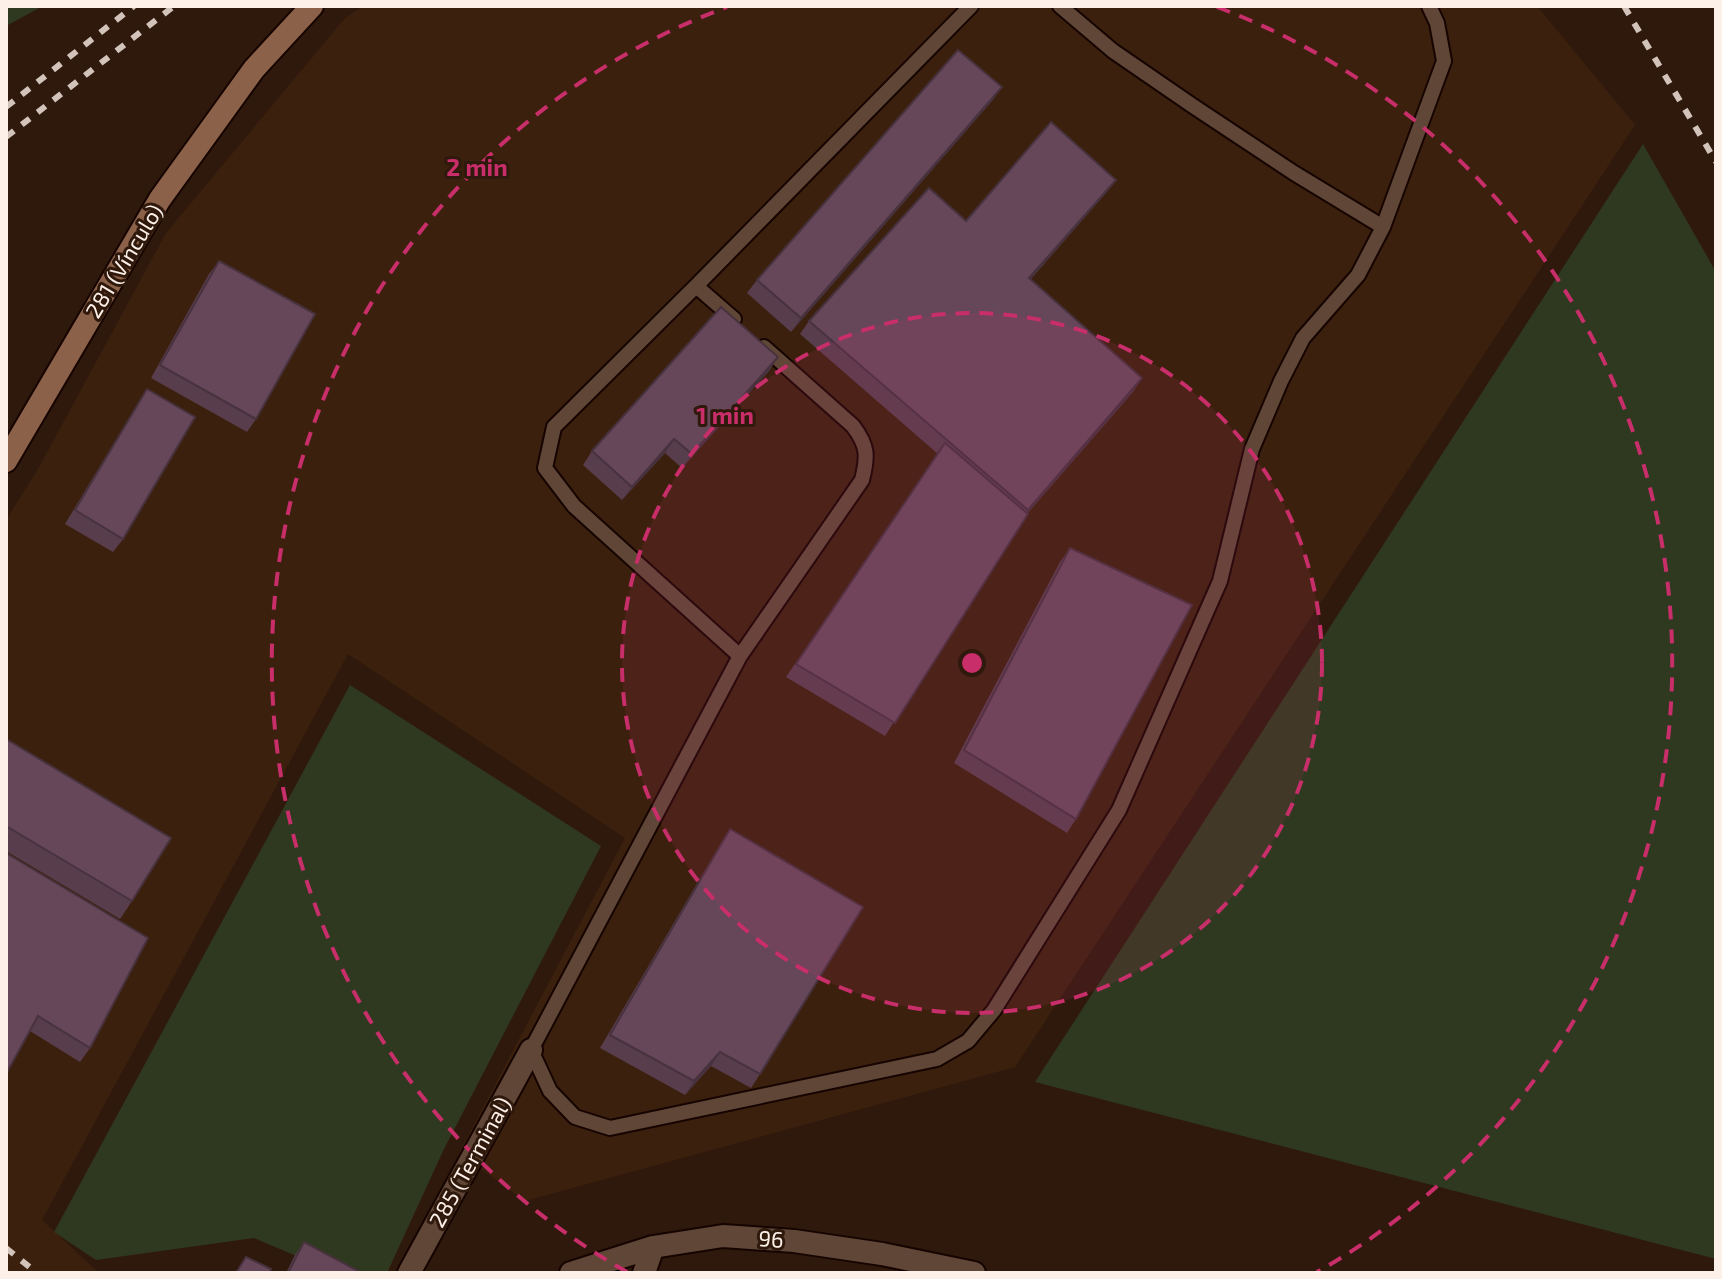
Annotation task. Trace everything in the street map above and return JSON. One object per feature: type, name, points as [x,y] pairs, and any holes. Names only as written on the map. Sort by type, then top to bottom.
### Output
[{"type":"main road","name":"281 (Vínculo)","points":[[6,461],[160,199],[254,69],[312,6]]},
{"type":"street","name":"285 (Terminal)","points":[[409,1273],[531,1050]]},
{"type":"street","name":"96","points":[[571,1273],[653,1247],[723,1236],[794,1241],[876,1264],[974,1273]]},
{"type":"street","points":[[644,1273],[653,1247]]},
{"type":"lane","points":[[740,656],[574,506],[545,468],[554,427],[971,6]]},
{"type":"lane","points":[[1060,6],[1113,51],[1193,106],[1383,227]]},
{"type":"lane","points":[[696,286],[853,426],[864,441],[867,460],[862,480],[740,656],[531,1050],[550,1091],[575,1117],[610,1128],[937,1059],[968,1041],[994,1010],[1119,810],[1220,581],[1252,449],[1281,381],[1303,338],[1358,275],[1383,227],[1444,61],[1437,23],[1429,6]]},
{"type":"shaded area","points":[[364,6],[1537,6],[1635,125],[1015,1067],[525,1201],[459,1153],[625,838],[348,654],[42,1220],[99,1273],[6,1273],[6,520],[38,469],[166,233],[345,18]]},
{"type":"green space","points":[[6,6],[43,6],[6,26]]},
{"type":"green space","points":[[1643,144],[1716,272],[1716,1259],[1035,1082]]},
{"type":"green space","points":[[350,685],[601,846],[444,1149],[387,1273],[327,1273],[254,1238],[96,1260],[54,1232]]},
{"type":"building","points":[[958,50],[1002,87],[801,318],[757,280]]},
{"type":"building","points":[[1051,122],[1116,180],[1029,278],[1142,378],[1028,510],[809,321],[929,188],[966,221]]},
{"type":"building","points":[[219,261],[315,314],[256,419],[160,365]]},
{"type":"building","points":[[721,307],[778,357],[692,454],[674,439],[632,487],[592,451]]},
{"type":"building","points":[[147,389],[195,417],[123,539],[75,510]]},
{"type":"building","points":[[945,443],[1028,514],[895,723],[796,664]]},
{"type":"building","points":[[1070,548],[1192,605],[1076,819],[964,750]]},
{"type":"building","points":[[6,739],[171,838],[132,901],[6,826]]},
{"type":"building","points":[[730,829],[863,907],[760,1074],[720,1052],[694,1081],[610,1035]]},
{"type":"building","points":[[6,853],[148,938],[90,1048],[38,1016],[6,1074]]},
{"type":"building","points":[[304,1242],[362,1273],[288,1273]]},
{"type":"building","points":[[246,1257],[271,1269],[269,1273],[236,1273]]},
{"type":"railway","points":[[6,107],[134,6]]},
{"type":"railway","points":[[6,137],[174,6]]},
{"type":"railway","points":[[1624,6],[1716,162]]},
{"type":"railway","points":[[6,1248],[37,1273]]}]
